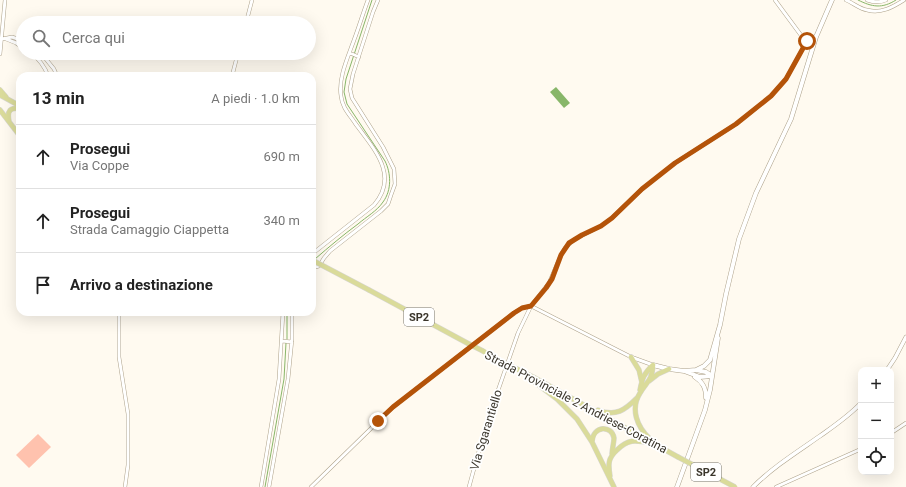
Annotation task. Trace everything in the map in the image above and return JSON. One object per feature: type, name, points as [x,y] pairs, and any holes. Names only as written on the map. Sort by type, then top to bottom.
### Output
[{"type":"main road","points":[[677,487],[707,404],[726,294],[739,239],[756,193],[791,119],[816,37],[832,0]]},
{"type":"main road","points":[[0,90],[7,98]]},
{"type":"main road","points":[[0,95],[16,104]]},
{"type":"main road","points":[[9,122],[8,116],[10,109],[16,108]]},
{"type":"main road","points":[[0,110],[16,131]]},
{"type":"main road","name":"Strada Provinciale 2 Andriese-Coratina","points":[[316,262],[496,359],[533,377],[735,487]]},
{"type":"main road","points":[[696,370],[704,366],[710,360],[720,325]]},
{"type":"main road","points":[[631,357],[639,370],[642,383]]},
{"type":"main road","points":[[653,365],[684,371],[696,370],[706,372],[712,376]]},
{"type":"main road","points":[[649,381],[653,365]]},
{"type":"main road","points":[[640,392],[647,370],[653,365]]},
{"type":"main road","points":[[516,369],[563,404],[577,419],[592,442],[614,487]]},
{"type":"main road","points":[[582,404],[605,413],[617,412],[628,408],[649,381],[658,374],[669,369]]},
{"type":"main road","points":[[684,371],[704,377],[712,376]]},
{"type":"main road","points":[[692,374],[704,385],[707,404]]},
{"type":"main road","points":[[637,398],[635,411],[636,418],[641,429],[655,444]]},
{"type":"main road","points":[[592,442],[593,434],[597,430],[607,430],[612,434],[614,440],[612,454],[609,461],[610,478]]},
{"type":"main road","points":[[612,454],[624,443],[634,441],[655,444]]},
{"type":"street","points":[[0,54],[4,39],[5,0]]},
{"type":"street","points":[[248,16],[252,0]]},
{"type":"street","points":[[316,251],[374,205],[380,199],[383,192],[385,173],[383,166],[376,152],[344,109],[341,96],[341,80],[368,0]]},
{"type":"street","points":[[316,267],[319,266],[330,251],[388,204],[395,184],[394,169],[383,147],[352,98],[350,89],[353,74],[378,0]]},
{"type":"street","points":[[775,0],[806,42],[811,37],[816,37]]},
{"type":"street","points":[[846,0],[867,10],[877,11],[893,7],[904,0]]},
{"type":"street","points":[[867,0],[882,2],[885,0],[888,9]]},
{"type":"street","points":[[4,39],[12,37],[16,38]]},
{"type":"street","points":[[4,39],[16,43]]},
{"type":"street","name":"Via Sgarantiello","points":[[469,487],[494,402],[518,333],[531,306],[549,283],[561,255],[569,243],[601,226],[612,218],[642,189],[675,163],[736,124],[771,96],[786,79],[806,42]]},
{"type":"street","points":[[350,53],[359,57]]},
{"type":"street","points":[[39,60],[44,66],[46,72]]},
{"type":"street","points":[[47,60],[55,72]]},
{"type":"street","points":[[233,72],[236,60]]},
{"type":"street","points":[[376,152],[383,147]]},
{"type":"street","points":[[340,231],[346,239]]},
{"type":"street","points":[[311,487],[393,407],[522,308],[531,306],[631,357],[653,365]]},
{"type":"street","points":[[118,316],[119,357],[128,414],[128,465],[126,487]]},
{"type":"street","points":[[261,487],[279,379],[283,316]]},
{"type":"street","points":[[269,487],[288,379],[292,342],[292,316]]},
{"type":"street","points":[[889,367],[906,337]]},
{"type":"street","points":[[282,341],[292,342]]},
{"type":"street","points":[[753,487],[770,472],[835,426],[858,406]]},
{"type":"street","points":[[894,431],[906,423]]},
{"type":"street","points":[[268,441],[277,443]]},
{"type":"street","points":[[776,487],[858,450]]},
{"type":"shaded area","points":[[556,87],[570,103],[564,108],[550,92]]},
{"type":"shaded area","points":[[38,434],[51,447],[29,468],[16,455]]},
{"type":"waterway","points":[[316,258],[378,208],[388,192],[390,182],[385,161],[347,104],[344,92],[346,79],[372,0]]},
{"type":"waterway","points":[[858,0],[877,6],[886,5],[896,0]]},
{"type":"waterway","points":[[287,316],[287,339]]},
{"type":"waterway","points":[[265,487],[284,379],[286,343]]},
{"type":"route","points":[[378,421],[393,407],[514,313],[522,308],[531,306],[552,279],[561,255],[569,243],[601,226],[612,218],[642,189],[675,163],[736,124],[771,96],[786,79],[807,41]]}]
